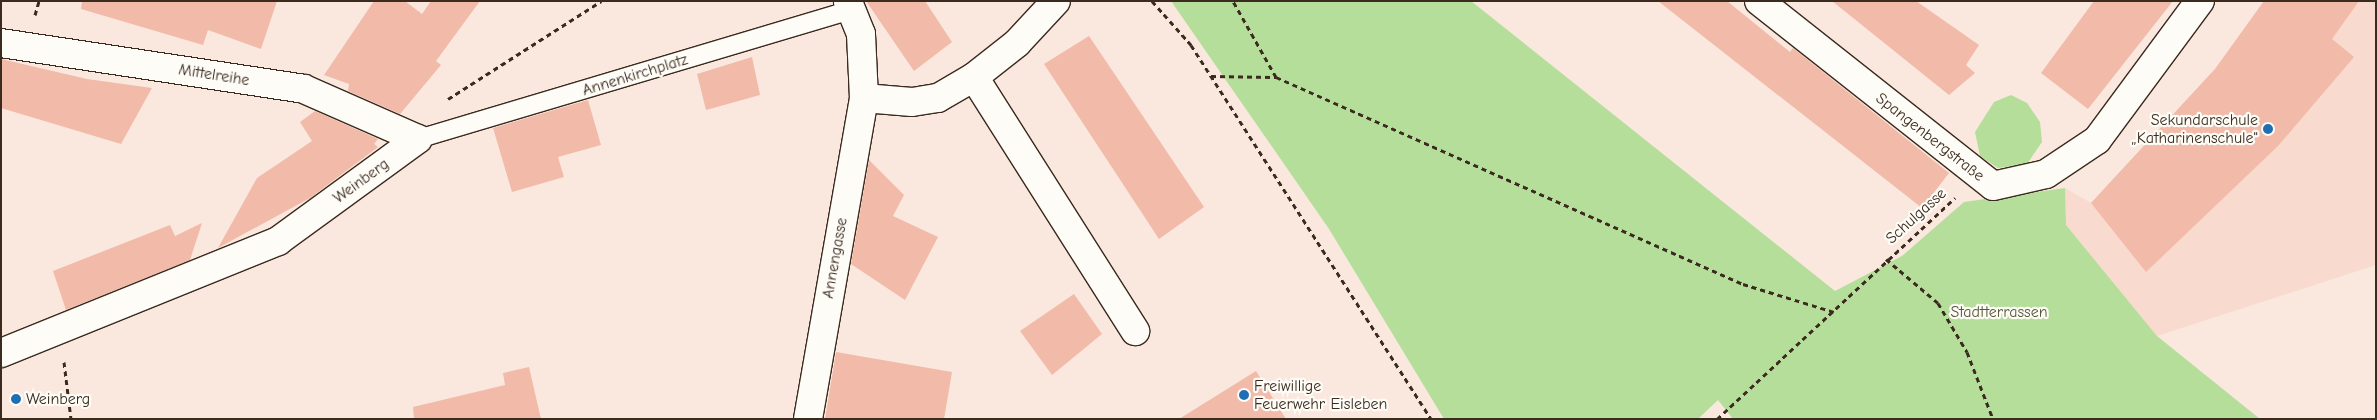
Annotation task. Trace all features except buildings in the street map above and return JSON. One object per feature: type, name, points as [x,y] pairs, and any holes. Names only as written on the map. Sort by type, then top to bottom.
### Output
[{"type":"street","points":[[864,98],[925,102],[974,77],[1017,43],[1056,1]]},
{"type":"street","name":"Spangenbergstraße","points":[[1759,1],[1993,186],[2046,174],[2097,140],[2200,1]]},
{"type":"street","name":"Annenkirchplatz","points":[[850,5],[866,67],[864,98]]},
{"type":"street","name":"Mittelreihe","points":[[1,43],[304,89],[418,139]]},
{"type":"street","points":[[974,77],[1135,331]]},
{"type":"street","name":"Annengasse","points":[[808,419],[864,98]]},
{"type":"street","name":"Weinberg","points":[[1,353],[278,241],[418,139]]},
{"type":"lane","name":"Annenkirchplatz","points":[[418,139],[850,5]]},
{"type":"path","points":[[418,139],[446,100],[601,1]]},
{"type":"path","points":[[1152,1],[1178,28],[1211,76],[1431,419]]},
{"type":"path","points":[[1233,1],[1276,77]]},
{"type":"path","points":[[1211,76],[1276,77],[1734,280],[1834,312]]},
{"type":"path","name":"Schulgasse","points":[[1717,419],[1834,312],[1886,259],[1961,192],[1993,186]]},
{"type":"path","points":[[1886,259],[1938,303],[1967,352],[1993,419]]},
{"type":"path","points":[[60,329],[71,419]]},
{"type":"shaded area","name":"Sekundarschule „Katharinenschule\"","points":[[2264,1],[2376,1],[2376,265],[2157,336],[2066,225],[2065,188],[2091,203],[2215,69]]},
{"type":"green space","name":"Stadtterrassen","points":[[1171,1],[1471,1],[1835,291],[1902,256],[1964,202],[2065,188],[2066,225],[2157,336],[2260,419],[1733,419],[1718,400],[1698,419],[1444,419],[1329,229]]},
{"type":"green space","points":[[2011,95],[2027,103],[2040,122],[2042,142],[2027,164],[1998,168],[1980,156],[1975,132],[1994,102]]},
{"type":"place","name":"Sekundarschule „Katharinenschule\"","points":[[2268,129]]},
{"type":"place","name":"Freiwillige Feuerwehr Eisleben","points":[[1244,395]]},
{"type":"place","name":"Weinberg","points":[[16,399]]}]
